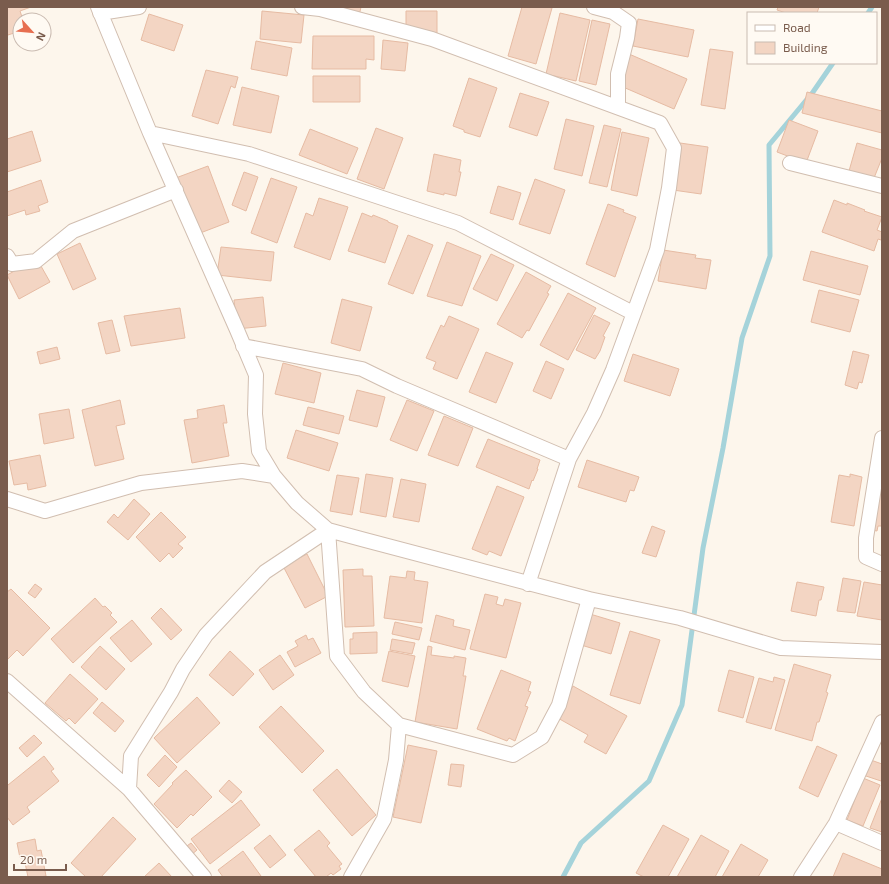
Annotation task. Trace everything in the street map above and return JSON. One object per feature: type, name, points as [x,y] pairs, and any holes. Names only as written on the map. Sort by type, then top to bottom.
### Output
[{"type":"street","points":[[139,7],[99,10],[150,133],[256,376],[255,414],[260,451],[274,476],[297,503],[328,530],[528,584],[589,599],[680,618],[781,648],[882,652]]},
{"type":"street","points":[[302,7],[320,9],[432,39],[618,107],[660,123],[674,148],[669,188],[657,250],[613,370],[594,413],[570,459],[528,584]]},
{"type":"street","points":[[594,7],[613,12],[629,23],[627,38],[618,74],[618,107]]},
{"type":"street","points":[[150,133],[249,154],[458,223],[633,313]]},
{"type":"street","points":[[790,163],[882,186]]},
{"type":"street","points":[[7,256],[12,264],[36,261],[73,231],[176,190]]},
{"type":"street","points":[[244,346],[362,369],[397,386],[570,459]]},
{"type":"street","points":[[882,438],[866,538],[866,557],[882,564]]},
{"type":"street","points":[[7,499],[45,511],[141,483],[242,471],[274,476]]},
{"type":"street","points":[[328,530],[337,656],[364,692],[399,725],[513,755],[542,737],[559,704],[589,599]]},
{"type":"street","points":[[129,788],[131,756],[171,692],[183,669],[206,635],[265,572],[328,530]]},
{"type":"street","points":[[7,681],[129,788],[204,877]]},
{"type":"street","points":[[801,877],[836,823],[882,722]]},
{"type":"street","points":[[351,877],[384,819],[396,760],[399,725]]},
{"type":"street","points":[[836,823],[882,843]]},
{"type":"building","points":[[7,7],[31,7],[20,12],[12,12],[12,34],[8,35]]},
{"type":"building","points":[[328,7],[361,7],[358,20]]},
{"type":"building","points":[[522,7],[552,8],[536,64],[508,56]]},
{"type":"building","points":[[778,7],[819,7],[817,12],[783,12],[777,10]]},
{"type":"building","points":[[262,11],[304,15],[301,43],[260,39]]},
{"type":"building","points":[[406,11],[437,11],[437,37],[406,37]]},
{"type":"building","points":[[560,13],[590,20],[576,81],[546,74]]},
{"type":"building","points":[[149,14],[183,25],[174,51],[141,40]]},
{"type":"building","points":[[638,19],[694,30],[688,57],[633,46]]},
{"type":"building","points":[[592,20],[610,24],[596,85],[579,81]]},
{"type":"building","points":[[313,36],[374,36],[374,60],[366,59],[366,69],[312,69]]},
{"type":"building","points":[[383,40],[408,43],[405,71],[381,69]]},
{"type":"building","points":[[256,41],[292,48],[287,76],[251,69]]},
{"type":"building","points":[[710,49],[733,52],[725,109],[701,105]]},
{"type":"building","points":[[629,54],[687,79],[674,109],[616,84]]},
{"type":"building","points":[[206,70],[238,77],[235,88],[231,86],[218,124],[192,116]]},
{"type":"building","points":[[313,76],[360,76],[360,102],[313,102]]},
{"type":"building","points":[[469,78],[497,88],[480,137],[464,132],[464,130],[453,126]]},
{"type":"building","points":[[242,87],[279,96],[271,133],[233,125]]},
{"type":"building","points":[[807,92],[882,111],[882,133],[802,113]]},
{"type":"building","points":[[520,93],[549,102],[537,136],[509,127]]},
{"type":"building","points":[[566,119],[594,126],[582,176],[554,169]]},
{"type":"building","points":[[789,120],[818,131],[806,163],[777,152]]},
{"type":"building","points":[[604,125],[621,129],[607,187],[589,183]]},
{"type":"building","points":[[376,128],[403,138],[384,189],[357,179]]},
{"type":"building","points":[[310,129],[358,148],[347,174],[299,155]]},
{"type":"building","points":[[32,131],[41,161],[7,172],[7,139]]},
{"type":"building","points":[[622,132],[649,138],[637,196],[611,190]]},
{"type":"building","points":[[680,143],[708,147],[701,194],[673,190]]},
{"type":"building","points":[[857,143],[882,150],[882,158],[874,178],[849,171]]},
{"type":"building","points":[[434,154],[461,160],[459,172],[461,172],[456,196],[427,191]]},
{"type":"building","points":[[208,166],[229,222],[195,235],[173,179]]},
{"type":"building","points":[[244,172],[258,177],[246,211],[232,205]]},
{"type":"building","points":[[271,178],[297,187],[277,243],[251,233]]},
{"type":"building","points":[[535,179],[565,190],[550,234],[519,224]]},
{"type":"building","points":[[41,180],[48,202],[38,206],[40,211],[26,215],[25,210],[7,216],[7,192]]},
{"type":"building","points":[[498,186],[521,193],[513,220],[490,213]]},
{"type":"building","points":[[319,198],[348,207],[330,260],[294,247],[306,213],[313,216]]},
{"type":"building","points":[[834,200],[847,205],[847,203],[882,217],[877,230],[882,232],[882,239],[878,239],[874,251],[822,232]]},
{"type":"building","points":[[608,204],[624,210],[623,212],[636,217],[615,277],[586,264]]},
{"type":"building","points":[[362,213],[372,217],[373,215],[398,226],[385,263],[348,251]]},
{"type":"building","points":[[408,235],[433,245],[413,294],[388,284]]},
{"type":"building","points":[[447,242],[481,256],[462,306],[427,296]]},
{"type":"building","points":[[80,243],[96,279],[73,290],[57,254]]},
{"type":"building","points":[[221,247],[274,252],[271,281],[217,275]]},
{"type":"building","points":[[663,250],[696,255],[695,258],[711,260],[706,289],[658,281]]},
{"type":"building","points":[[811,251],[868,266],[860,295],[803,280]]},
{"type":"building","points":[[491,254],[514,265],[497,301],[473,289]]},
{"type":"building","points":[[37,259],[50,282],[19,299],[7,275]]},
{"type":"building","points":[[526,272],[551,286],[547,293],[549,294],[529,331],[527,330],[522,338],[497,324]]},
{"type":"building","points":[[819,290],[859,300],[850,332],[811,322]]},
{"type":"building","points":[[568,293],[596,308],[568,360],[540,345]]},
{"type":"building","points":[[263,297],[266,326],[237,329],[234,300]]},
{"type":"building","points":[[342,299],[372,307],[360,351],[331,343]]},
{"type":"building","points":[[180,308],[185,338],[131,346],[124,316]]},
{"type":"building","points":[[594,315],[610,323],[603,336],[605,337],[600,351],[595,359],[576,350]]},
{"type":"building","points":[[449,316],[479,329],[457,379],[433,369],[436,362],[426,358],[441,325],[444,327]]},
{"type":"building","points":[[112,320],[120,351],[106,354],[98,323]]},
{"type":"building","points":[[57,347],[60,359],[40,364],[37,352]]},
{"type":"building","points":[[853,351],[869,355],[862,383],[859,382],[857,389],[845,385]]},
{"type":"building","points":[[486,352],[513,363],[496,403],[469,392]]},
{"type":"building","points":[[633,354],[679,369],[670,396],[624,381]]},
{"type":"building","points":[[546,361],[564,369],[551,399],[533,391]]},
{"type":"building","points":[[283,363],[321,373],[314,403],[275,394]]},
{"type":"building","points":[[357,390],[385,397],[377,427],[349,420]]},
{"type":"building","points":[[120,400],[125,424],[116,426],[124,459],[95,466],[82,410]]},
{"type":"building","points":[[407,400],[434,411],[417,451],[390,440]]},
{"type":"building","points":[[224,405],[227,423],[223,423],[229,456],[192,463],[184,420],[198,418],[197,410]]},
{"type":"building","points":[[308,407],[344,416],[339,434],[303,425]]},
{"type":"building","points":[[69,409],[74,438],[44,444],[39,414]]},
{"type":"building","points":[[444,416],[473,428],[458,466],[428,455]]},
{"type":"building","points":[[296,430],[338,443],[329,471],[287,458]]},
{"type":"building","points":[[488,439],[540,460],[538,469],[529,489],[476,467]]},
{"type":"building","points":[[40,455],[46,486],[28,490],[27,483],[14,485],[9,461]]},
{"type":"building","points":[[587,460],[639,477],[634,491],[630,490],[626,502],[578,487]]},
{"type":"building","points":[[366,474],[393,478],[386,517],[360,512]]},
{"type":"building","points":[[850,474],[862,477],[854,526],[831,522],[839,475],[850,477]]},
{"type":"building","points":[[337,475],[359,478],[352,515],[330,511]]},
{"type":"building","points":[[882,478],[882,526],[878,526],[877,531],[861,528]]},
{"type":"building","points":[[401,479],[426,484],[419,522],[393,517]]},
{"type":"building","points":[[497,486],[524,497],[501,556],[489,551],[487,555],[472,549]]},
{"type":"building","points":[[134,499],[150,514],[128,540],[107,522],[114,514],[118,518]]},
{"type":"building","points":[[161,512],[186,537],[178,544],[183,548],[173,558],[169,553],[160,562],[136,537]]},
{"type":"building","points":[[652,526],[665,531],[656,557],[642,553]]},
{"type":"building","points":[[307,554],[328,596],[305,608],[283,566]]},
{"type":"building","points":[[363,569],[363,576],[372,576],[374,626],[345,627],[343,570]]},
{"type":"building","points":[[407,571],[415,572],[414,580],[428,582],[422,623],[384,618],[390,576],[406,578]]},
{"type":"building","points":[[843,578],[861,581],[855,613],[837,611]]},
{"type":"building","points":[[797,582],[824,587],[821,600],[819,600],[816,616],[791,611]]},
{"type":"building","points":[[864,582],[882,585],[882,620],[857,616]]},
{"type":"building","points":[[35,584],[42,589],[35,598],[28,593]]},
{"type":"building","points":[[11,589],[50,628],[23,656],[17,650],[7,660],[7,592]]},
{"type":"building","points":[[485,594],[498,597],[496,604],[503,606],[505,599],[521,603],[506,658],[470,649]]},
{"type":"building","points":[[95,598],[103,607],[105,606],[112,613],[110,615],[117,622],[73,663],[51,639]]},
{"type":"building","points":[[161,608],[182,630],[171,640],[151,618]]},
{"type":"building","points":[[590,614],[620,623],[611,654],[581,645]]},
{"type":"building","points":[[436,615],[454,620],[453,626],[470,630],[465,650],[430,641]]},
{"type":"building","points":[[132,620],[152,644],[131,662],[110,638]]},
{"type":"building","points":[[395,622],[422,628],[419,640],[392,634]]},
{"type":"building","points":[[630,631],[660,640],[640,704],[610,695]]},
{"type":"building","points":[[377,632],[377,653],[350,654],[350,639],[353,639],[353,633]]},
{"type":"building","points":[[306,635],[308,640],[313,638],[321,653],[295,667],[287,652],[298,646],[295,641]]},
{"type":"building","points":[[392,639],[415,643],[412,654],[390,650]]},
{"type":"building","points":[[100,646],[125,669],[106,690],[81,667]]},
{"type":"building","points":[[428,646],[432,647],[431,655],[466,658],[463,676],[466,676],[457,729],[415,722]]},
{"type":"building","points":[[230,651],[254,674],[233,696],[209,675]]},
{"type":"building","points":[[389,651],[415,656],[408,687],[382,681]]},
{"type":"building","points":[[280,655],[294,675],[273,690],[259,670]]},
{"type":"building","points":[[794,664],[831,675],[826,692],[828,693],[819,722],[817,722],[812,741],[775,730]]},
{"type":"building","points":[[501,670],[531,682],[528,691],[531,692],[525,706],[528,707],[515,741],[509,738],[507,741],[477,729]]},
{"type":"building","points":[[729,670],[754,677],[743,718],[718,711]]},
{"type":"building","points":[[70,674],[98,699],[75,724],[69,718],[66,721],[45,703]]},
{"type":"building","points":[[774,677],[785,680],[771,729],[746,722],[759,678],[773,682]]},
{"type":"building","points":[[573,686],[627,716],[606,754],[584,742],[588,735],[556,717]]},
{"type":"building","points":[[197,697],[220,723],[177,763],[154,738]]},
{"type":"building","points":[[102,702],[124,721],[115,732],[93,713]]},
{"type":"building","points":[[281,706],[324,751],[302,773],[259,727]]},
{"type":"building","points":[[34,735],[42,743],[27,757],[19,748]]},
{"type":"building","points":[[408,745],[437,751],[421,823],[393,817]]},
{"type":"building","points":[[817,746],[837,755],[818,797],[799,788]]},
{"type":"building","points":[[165,755],[177,767],[159,787],[147,775]]},
{"type":"building","points":[[44,756],[54,769],[51,771],[59,781],[27,807],[30,812],[13,825],[7,817],[7,783],[8,785]]},
{"type":"building","points":[[868,759],[882,764],[881,781],[863,775]]},
{"type":"building","points":[[451,764],[464,765],[461,787],[448,785]]},
{"type":"building","points":[[337,769],[376,815],[352,836],[313,790]]},
{"type":"building","points":[[186,770],[212,797],[193,816],[191,814],[177,828],[154,804],[173,784],[172,783]]},
{"type":"building","points":[[863,778],[880,785],[863,826],[847,820]]},
{"type":"building","points":[[229,780],[242,792],[232,803],[219,791]]},
{"type":"building","points":[[882,798],[882,832],[870,828]]},
{"type":"building","points":[[241,800],[260,825],[210,864],[191,839]]},
{"type":"building","points":[[113,817],[136,839],[101,877],[86,877],[71,863]]},
{"type":"building","points":[[663,825],[689,839],[668,877],[644,877],[636,873]]},
{"type":"building","points":[[319,830],[330,843],[327,846],[342,864],[339,866],[341,869],[333,875],[331,873],[326,877],[316,877],[294,850]]},
{"type":"building","points":[[270,835],[286,855],[270,868],[254,848]]},
{"type":"building","points":[[701,835],[729,851],[715,877],[677,877]]},
{"type":"building","points":[[35,839],[37,851],[41,850],[46,876],[28,877],[24,858],[20,858],[17,843]]},
{"type":"building","points":[[191,843],[197,850],[190,856],[184,848]]},
{"type":"building","points":[[741,844],[768,860],[758,877],[722,877]]},
{"type":"building","points":[[243,851],[261,876],[223,877],[218,870]]},
{"type":"building","points":[[843,853],[882,869],[882,877],[833,877]]},
{"type":"building","points":[[159,863],[172,877],[144,877]]},
{"type":"waterway","points":[[869,12],[872,7]]},
{"type":"waterway","points":[[563,877],[581,843],[649,781],[682,705],[703,548],[723,448],[742,338],[770,256],[769,145],[813,92],[832,64]]}]
